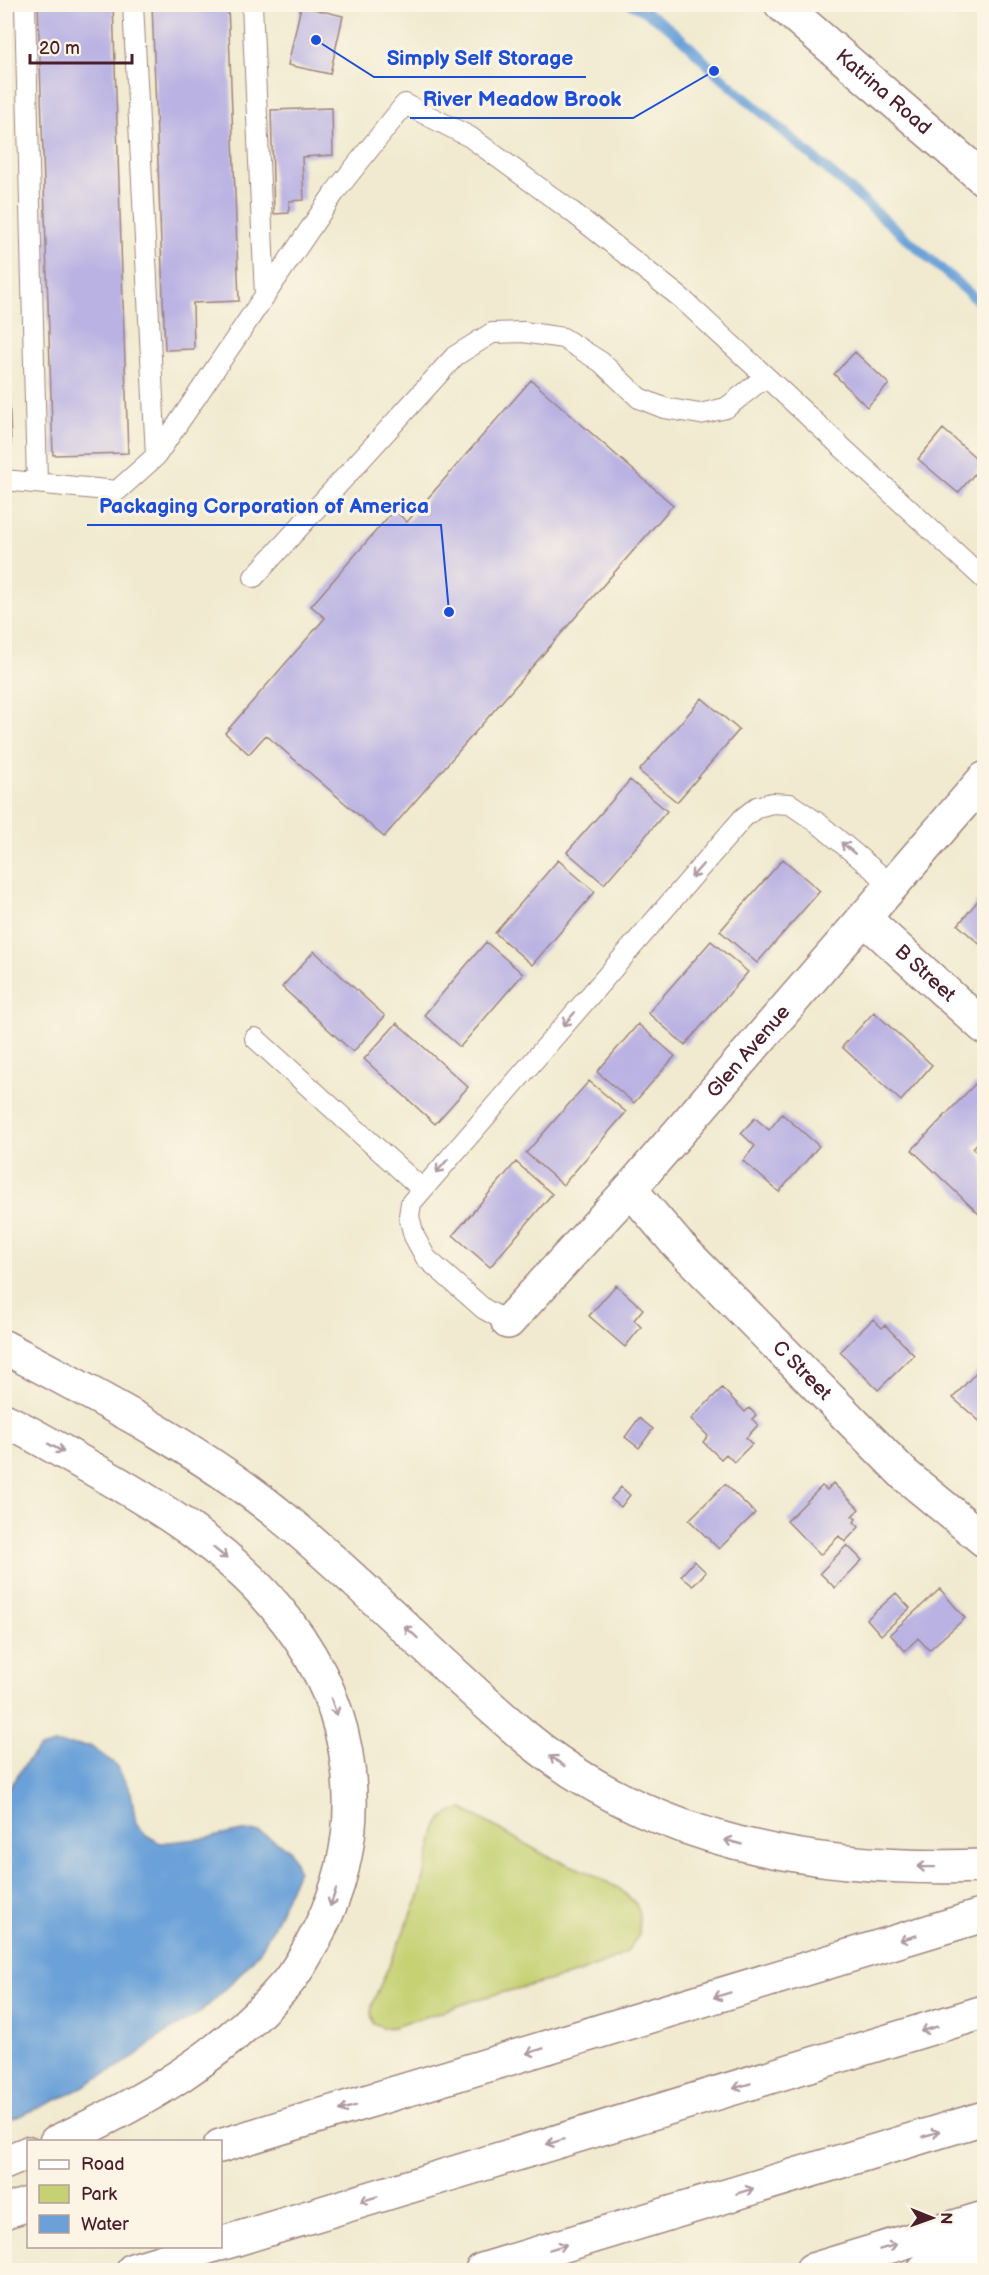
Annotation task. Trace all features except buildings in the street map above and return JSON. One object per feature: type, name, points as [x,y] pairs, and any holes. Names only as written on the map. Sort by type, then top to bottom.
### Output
[{"type":"main road","name":"Katrina Road","points":[[781,4],[984,180]]},
{"type":"main road","name":"Glen Avenue","points":[[508,1322],[630,1189],[984,779]]},
{"type":"main road","name":"B Street","points":[[865,919],[984,1027]]},
{"type":"main road","name":"C Street","points":[[630,1189],[677,1244],[906,1475],[984,1540]]},
{"type":"main road","points":[[4,1347],[158,1432],[244,1488],[286,1520],[359,1584],[518,1731],[554,1759],[630,1804],[668,1821],[704,1833],[790,1855],[839,1863],[891,1866],[984,1866]]},
{"type":"main road","points":[[4,1420],[118,1482],[172,1517],[245,1573],[288,1621],[324,1680],[341,1731],[349,1773],[351,1809],[339,1878],[327,1914],[310,1948],[289,1981],[260,2012],[182,2075],[142,2101],[61,2140]]},
{"type":"main road","points":[[222,2145],[984,1915]]},
{"type":"main road","points":[[222,2243],[984,2012]]},
{"type":"main road","points":[[482,2271],[984,2118]]},
{"type":"main road","points":[[4,2163],[27,2153]]},
{"type":"main road","points":[[4,2212],[27,2205]]},
{"type":"main road","points":[[812,2271],[984,2218]]},
{"type":"main road","points":[[924,2271],[984,2246]]},
{"type":"main road","points":[[133,2271],[209,2248]]},
{"type":"lane","points":[[25,4],[38,483]]},
{"type":"lane","points":[[133,4],[156,456]]},
{"type":"lane","points":[[252,4],[265,296]]},
{"type":"lane","points":[[4,480],[117,491],[156,456],[335,192],[405,104],[470,137],[681,298],[984,579]]},
{"type":"lane","points":[[254,577],[455,356],[492,333],[523,332],[563,338],[601,362],[639,398],[664,408],[700,414],[726,408],[765,377]]},
{"type":"lane","points":[[508,1322],[484,1309],[426,1258],[414,1236],[409,1216],[411,1203],[743,818],[757,807],[772,803],[790,804],[818,823],[893,886]]},
{"type":"lane","points":[[255,1038],[422,1189]]},
{"type":"green space","points":[[463,1809],[547,1856],[590,1873],[620,1889],[636,1904],[640,1915],[639,1935],[627,1951],[618,1957],[579,1973],[485,1997],[394,2027],[383,2028],[373,2024],[371,2013],[373,2002],[420,1894],[436,1827],[452,1811]]},
{"type":"water","points":[[55,1744],[90,1746],[115,1764],[131,1792],[136,1823],[146,1835],[160,1843],[243,1831],[259,1832],[290,1850],[298,1870],[274,1926],[260,1951],[232,1983],[200,2013],[163,2034],[130,2060],[68,2095],[5,2122],[5,1793],[28,1760],[40,1748]]},
{"type":"waterway","points":[[631,4],[676,34],[714,71],[984,306]]},
{"type":"place","name":"Simply Self Storage","points":[[316,40]]},
{"type":"place","name":"River Meadow Brook","points":[[714,71]]},
{"type":"place","name":"Packaging Corporation of America","points":[[449,612]]}]
